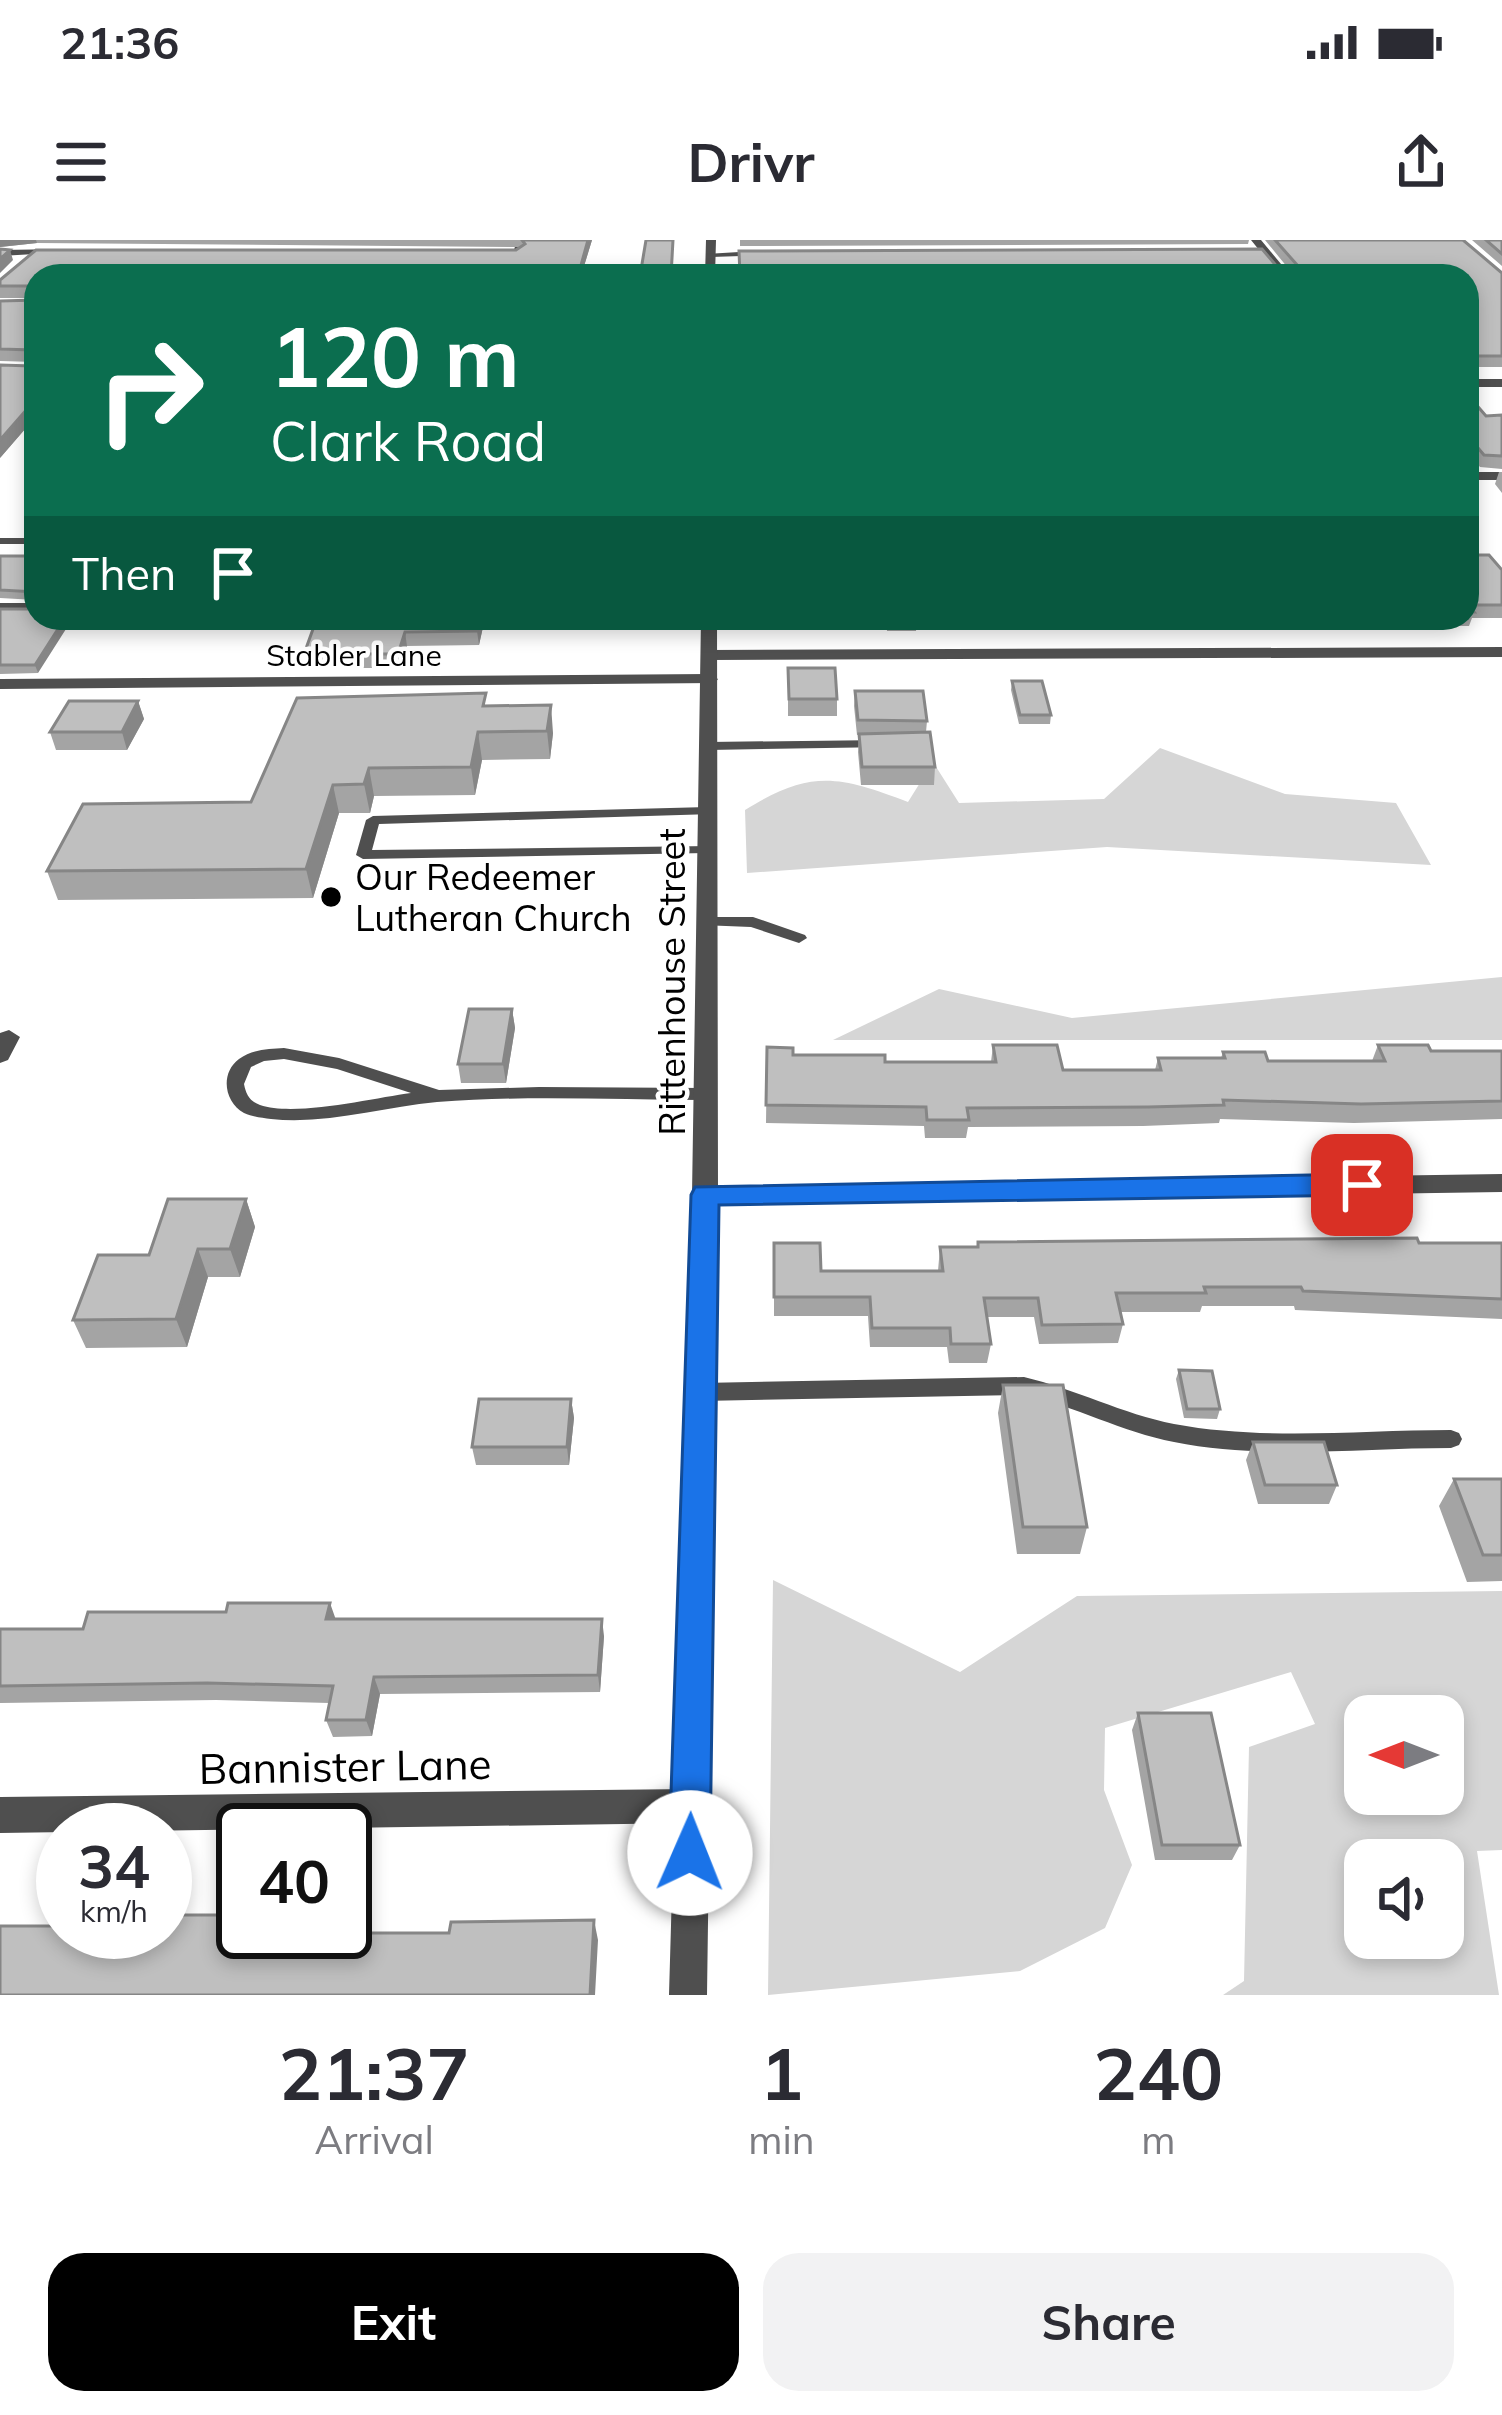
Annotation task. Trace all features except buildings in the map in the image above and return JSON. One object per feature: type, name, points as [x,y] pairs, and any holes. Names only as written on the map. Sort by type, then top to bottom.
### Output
[{"type":"street","points":[[18,269],[47,240]]},
{"type":"street","points":[[494,253],[519,246]]},
{"type":"street","points":[[1252,246],[1265,251],[1276,264]]},
{"type":"street","points":[[711,247],[790,253]]},
{"type":"street","points":[[0,253],[86,252]]},
{"type":"street","name":"Rittenhouse Street","points":[[688,1995],[705,1195],[709,630]]},
{"type":"street","name":"Stabler Lane","points":[[0,684],[1502,652]]},
{"type":"street","points":[[705,1195],[1502,1183]]},
{"type":"street","name":"Bannister Lane","points":[[0,1815],[691,1806]]},
{"type":"lane","points":[[709,746],[900,744]]},
{"type":"lane","points":[[707,849],[363,855],[373,820],[708,812]]},
{"type":"lane","points":[[707,922],[753,922],[799,938]]},
{"type":"lane","points":[[438,1096],[293,1052],[250,1058],[238,1070],[233,1085],[237,1097],[253,1110],[280,1113],[438,1096],[706,1094]]},
{"type":"lane","points":[[700,1392],[1024,1386],[1065,1394],[1168,1432],[1209,1438],[1451,1439]]},
{"type":"shaded area","points":[[1160,748],[1285,794],[1396,803],[1431,865],[1107,847],[747,873],[745,810],[789,788],[844,782],[908,802],[933,762],[959,803],[1104,799]]},
{"type":"shaded area","points":[[1502,977],[1502,1040],[833,1040],[939,989],[1072,1018]]},
{"type":"shaded area","points":[[773,1580],[960,1672],[1077,1596],[1502,1591],[1502,1850],[1477,1851],[1499,1995],[1223,1995],[1244,1981],[1249,1747],[1315,1724],[1291,1672],[1105,1728],[1104,1790],[1132,1865],[1105,1928],[1020,1971],[768,1995]]},
{"type":"place","name":"Our Redeemer Lutheran Church","points":[[331,897]]},
{"type":"route","points":[[690,1853],[705,1195],[1362,1185]]}]
